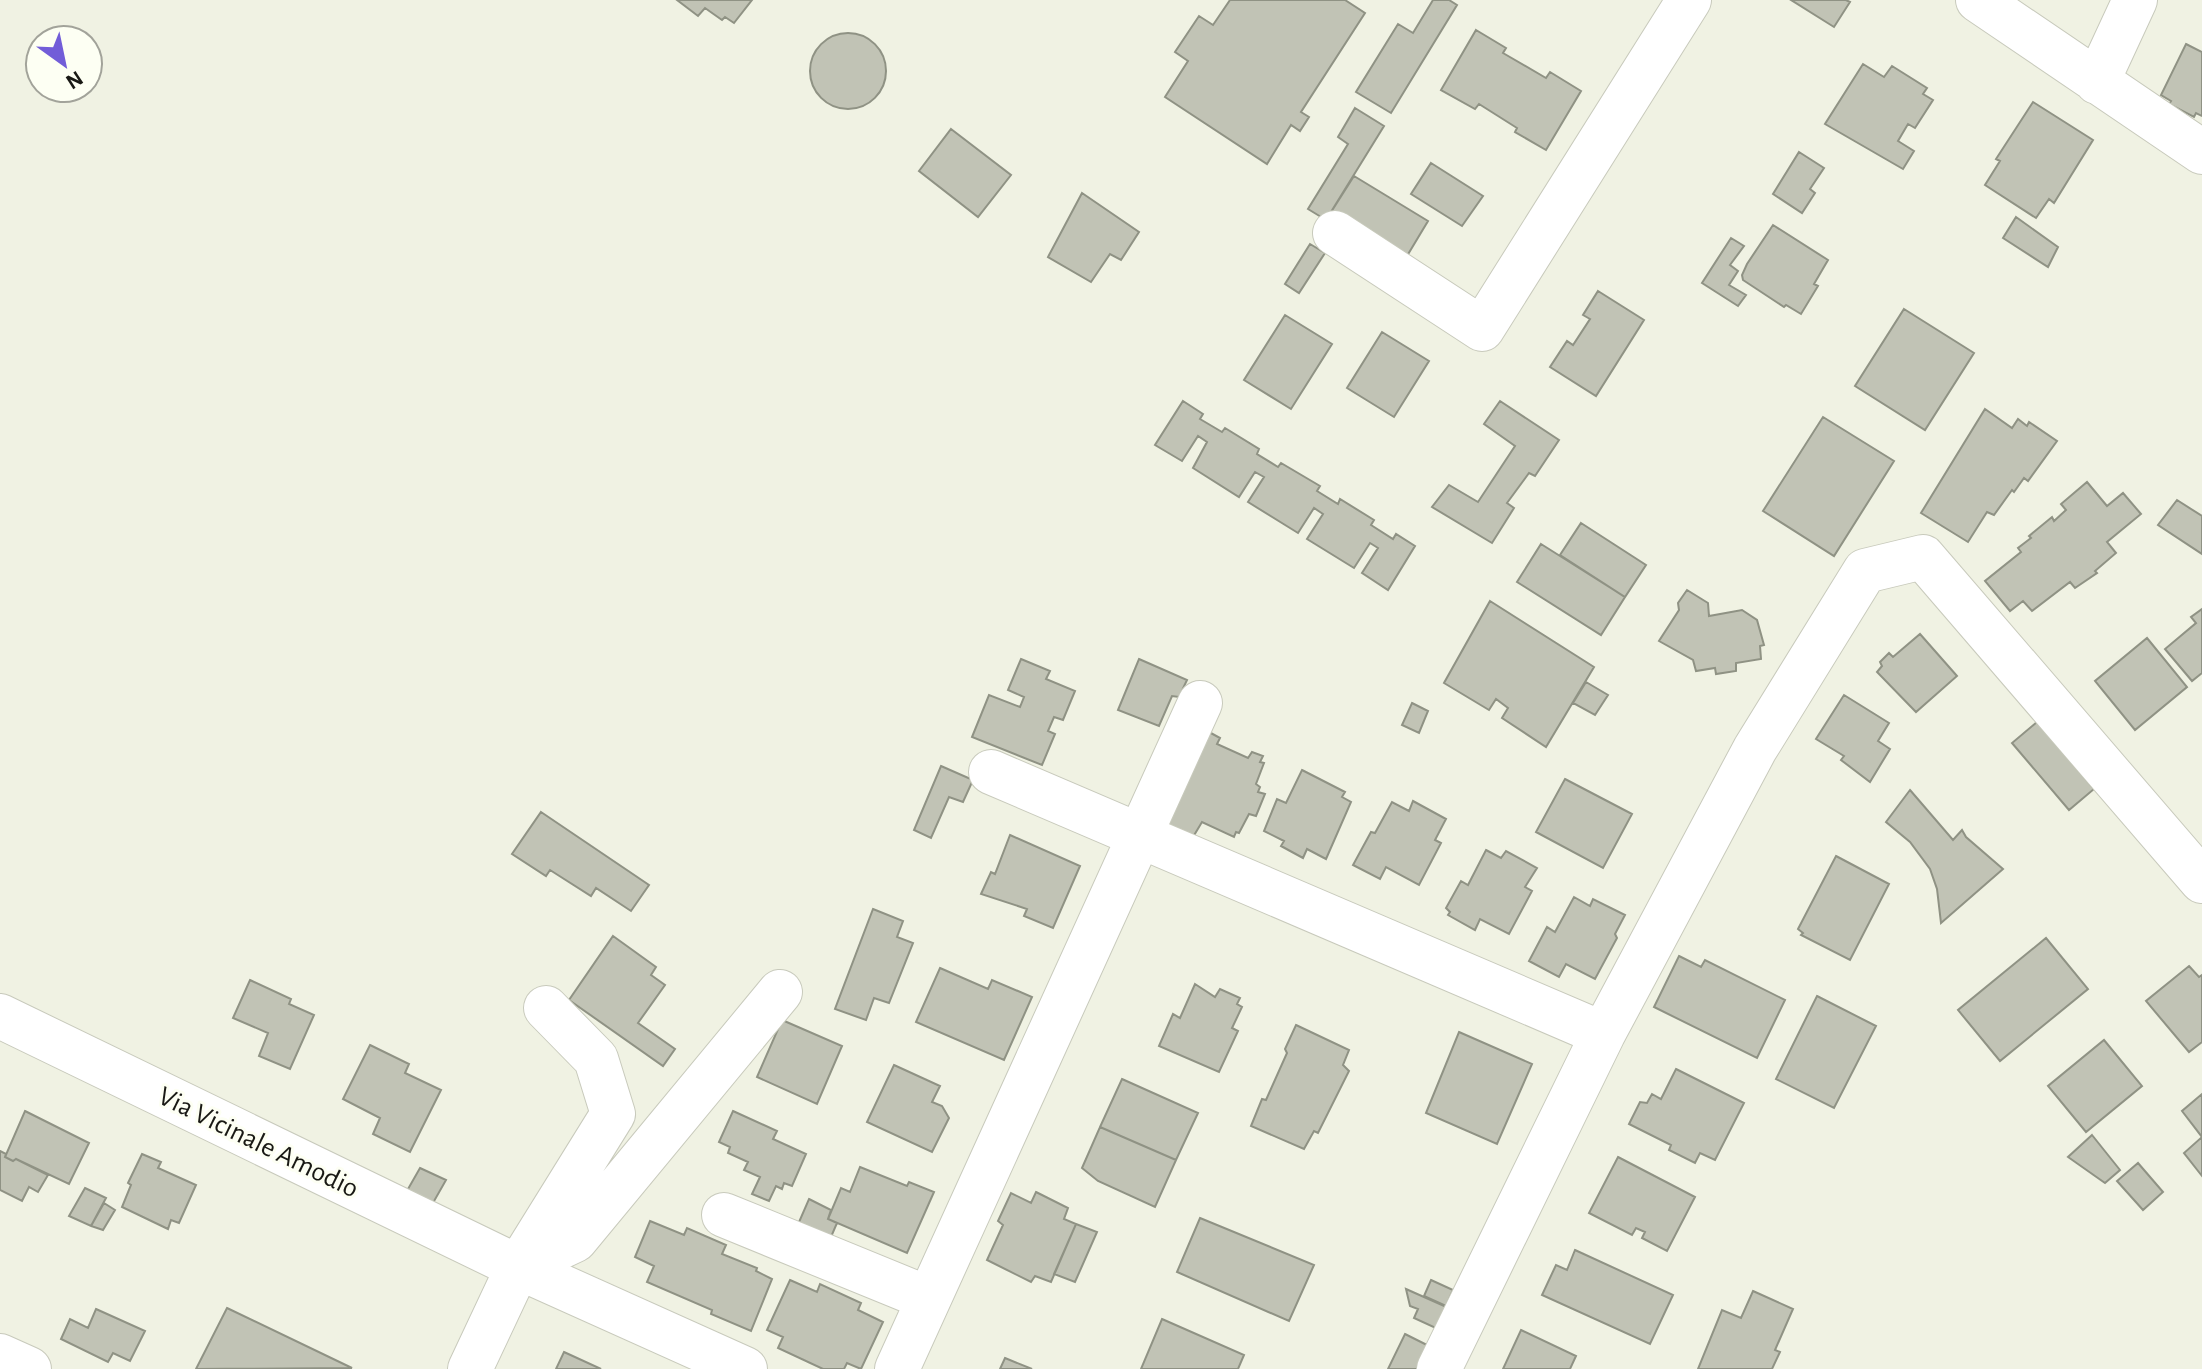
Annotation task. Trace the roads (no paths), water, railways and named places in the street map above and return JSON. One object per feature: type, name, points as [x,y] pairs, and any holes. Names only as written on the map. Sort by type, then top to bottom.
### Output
[{"type":"street","points":[[1335,233],[1482,329],[1689,0]]},
{"type":"street","points":[[1978,0],[2202,152]]},
{"type":"street","points":[[2097,82],[2135,0]]},
{"type":"street","points":[[1439,1369],[1603,1034],[1755,749],[1865,571],[1923,557],[2202,881]]},
{"type":"street","points":[[897,1369],[1200,703]]},
{"type":"street","points":[[991,772],[1603,1034]]},
{"type":"street","points":[[518,1267],[575,1240],[780,992]]},
{"type":"street","points":[[470,1369],[518,1267],[613,1114],[596,1059],[546,1008]]},
{"type":"street","name":"Via Vicinale Amodio","points":[[0,1016],[518,1267],[745,1369]]},
{"type":"street","points":[[724,1215],[927,1298]]},
{"type":"street","points":[[0,1356],[29,1369]]}]
